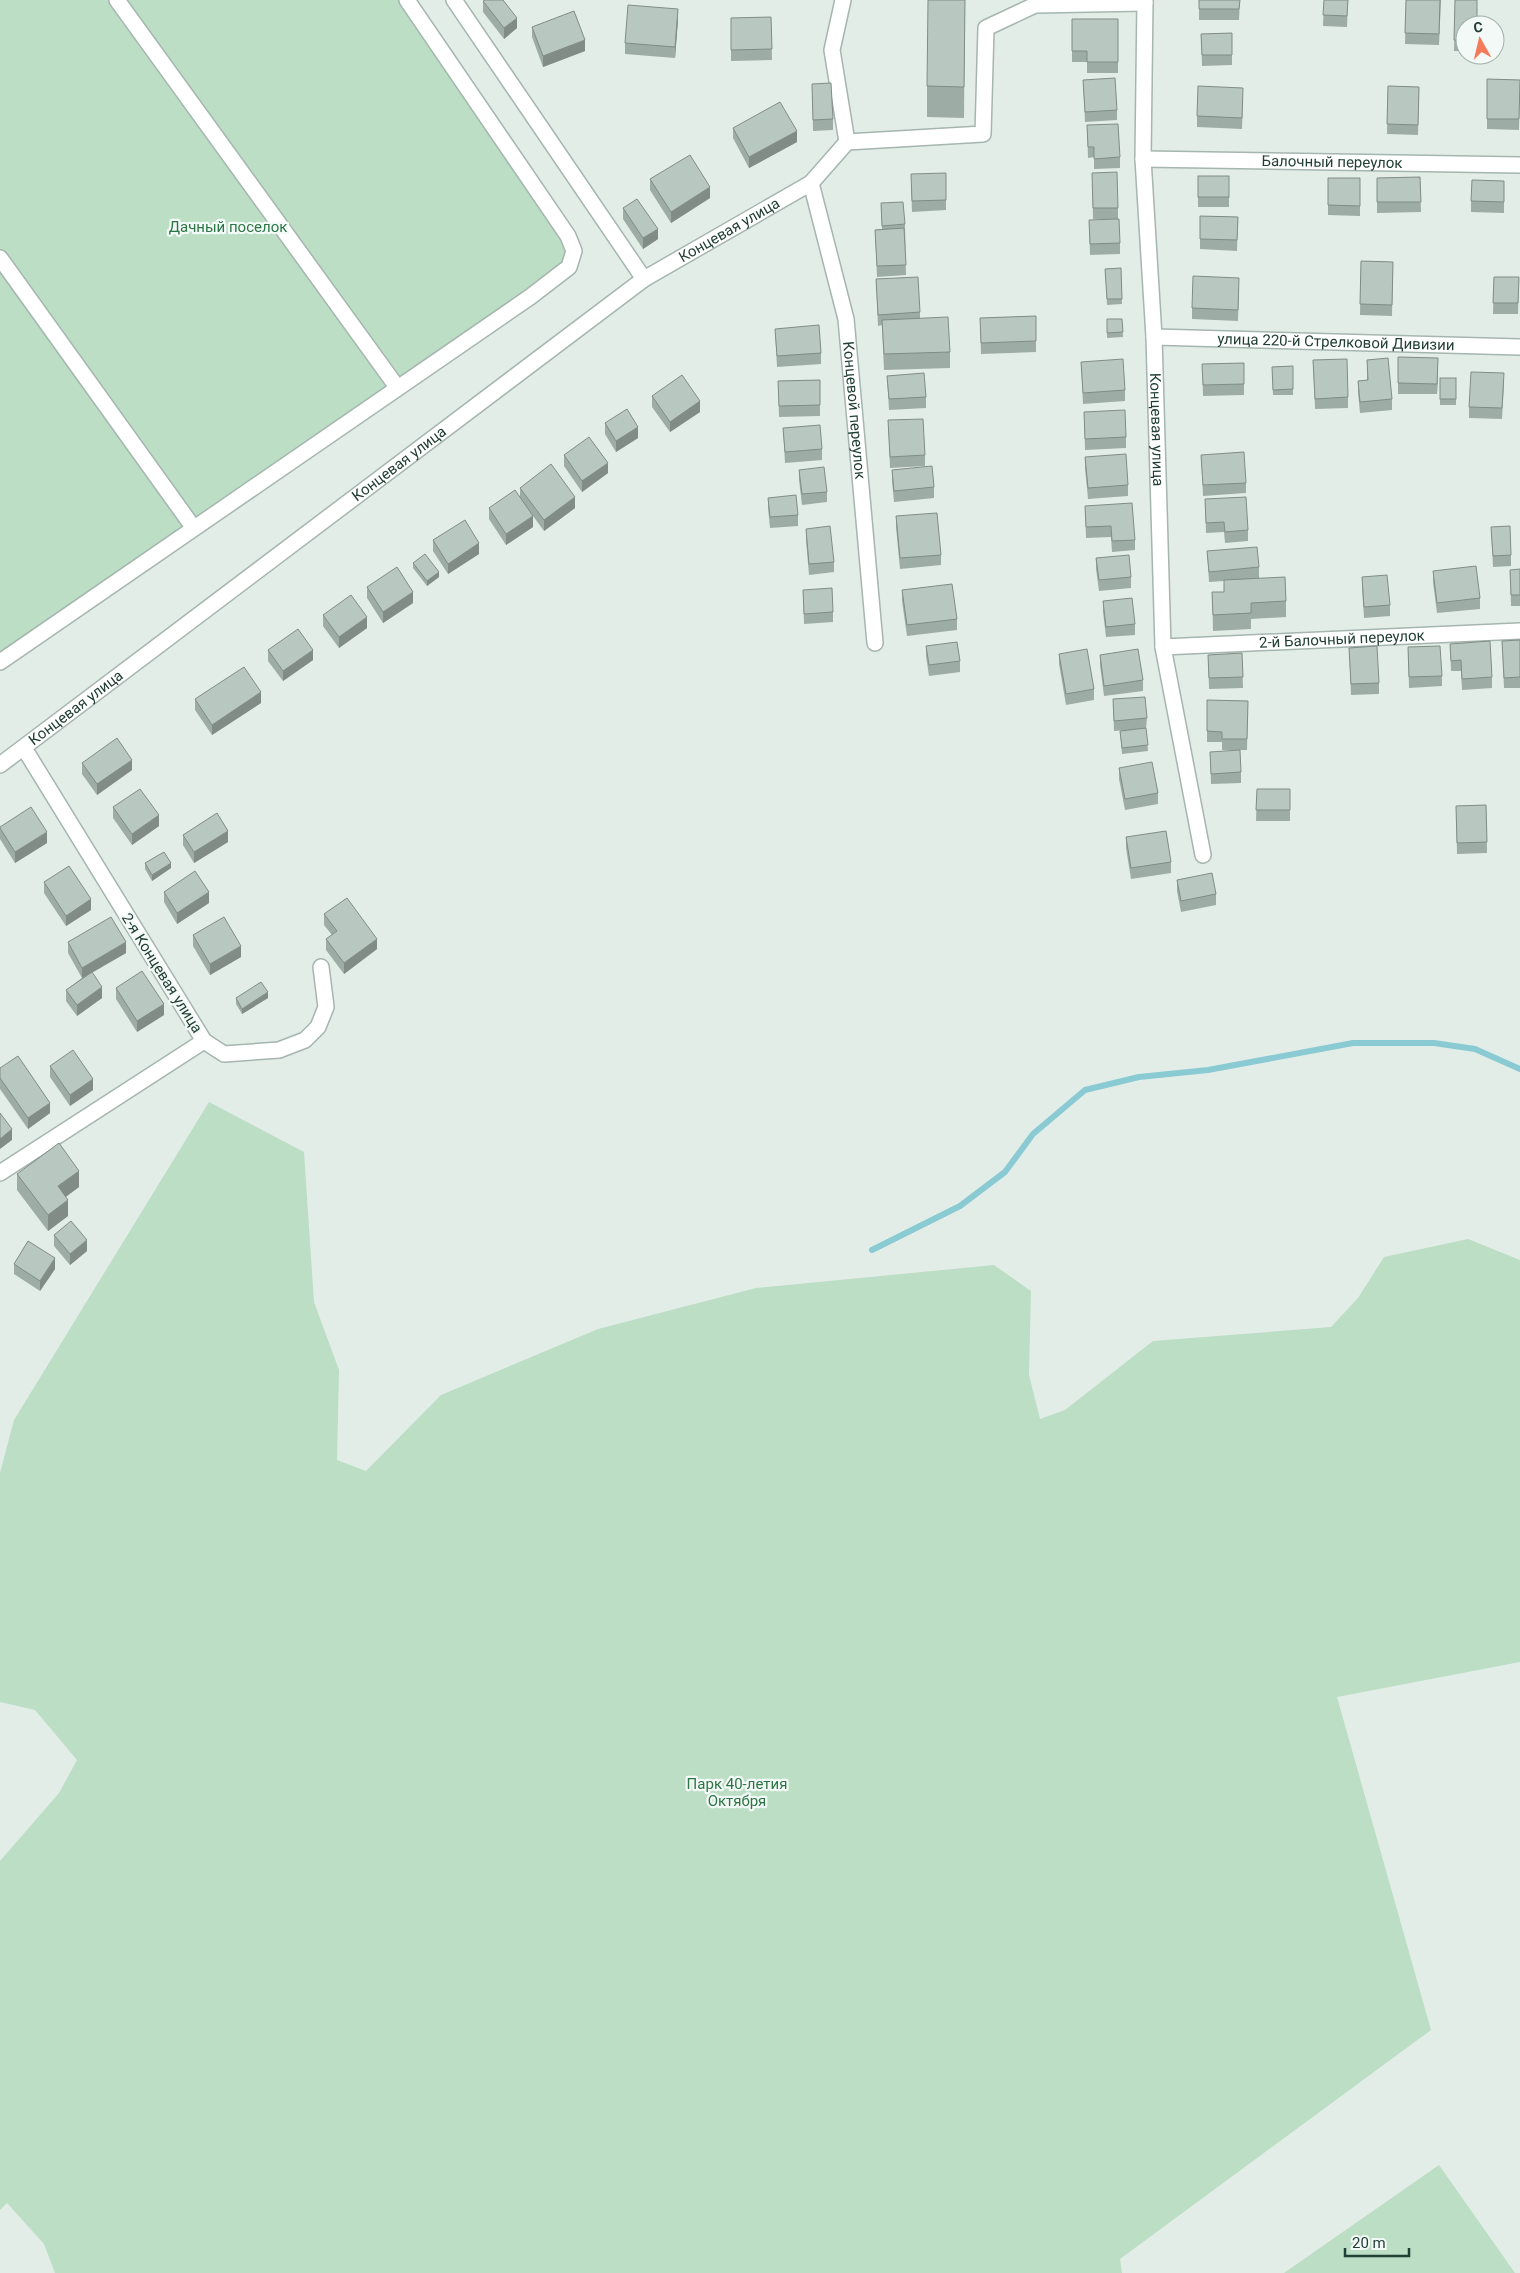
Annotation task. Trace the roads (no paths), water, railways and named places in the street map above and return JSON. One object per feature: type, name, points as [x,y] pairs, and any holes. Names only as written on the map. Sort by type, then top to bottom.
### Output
[{"type":"street","points":[[117,0],[397,388]]},
{"type":"street","points":[[0,662],[538,291],[568,267],[574,250],[568,236],[407,0]]},
{"type":"street","points":[[454,0],[644,279]]},
{"type":"street","points":[[843,0],[832,50],[847,142],[983,134],[986,28],[1035,2],[1145,1]]},
{"type":"street","name":"Концевая улица","points":[[1145,1],[1143,159],[1154,337],[1163,647],[1202,855]]},
{"type":"street","name":"Концевая улица","points":[[0,765],[644,279],[811,183],[847,142]]},
{"type":"street","name":"Балочный переулок","points":[[1143,159],[1520,165]]},
{"type":"street","name":"Концевой переулок","points":[[811,183],[846,319],[874,643]]},
{"type":"street","points":[[0,258],[194,527]]},
{"type":"street","name":"улица 220-й Стрелковой Дивизии","points":[[1154,337],[1520,347]]},
{"type":"street","name":"2-й Балочный переулок","points":[[1163,647],[1520,631]]},
{"type":"street","name":"2-я Концевая улица","points":[[0,1173],[204,1041],[24,748]]},
{"type":"street","points":[[204,1041],[224,1054],[279,1050],[305,1040],[318,1027],[326,1007],[321,967]]},
{"type":"waterway","points":[[872,1250],[960,1206],[1005,1172],[1033,1134],[1085,1090],[1139,1077],[1208,1070],[1353,1043],[1434,1043],[1475,1049],[1520,1069]]},
{"type":"park label","name":"Дачный поселок","points":[[228,227]]},
{"type":"park label","name":"Парк 40-летия Октября","points":[[737,1792]]}]
